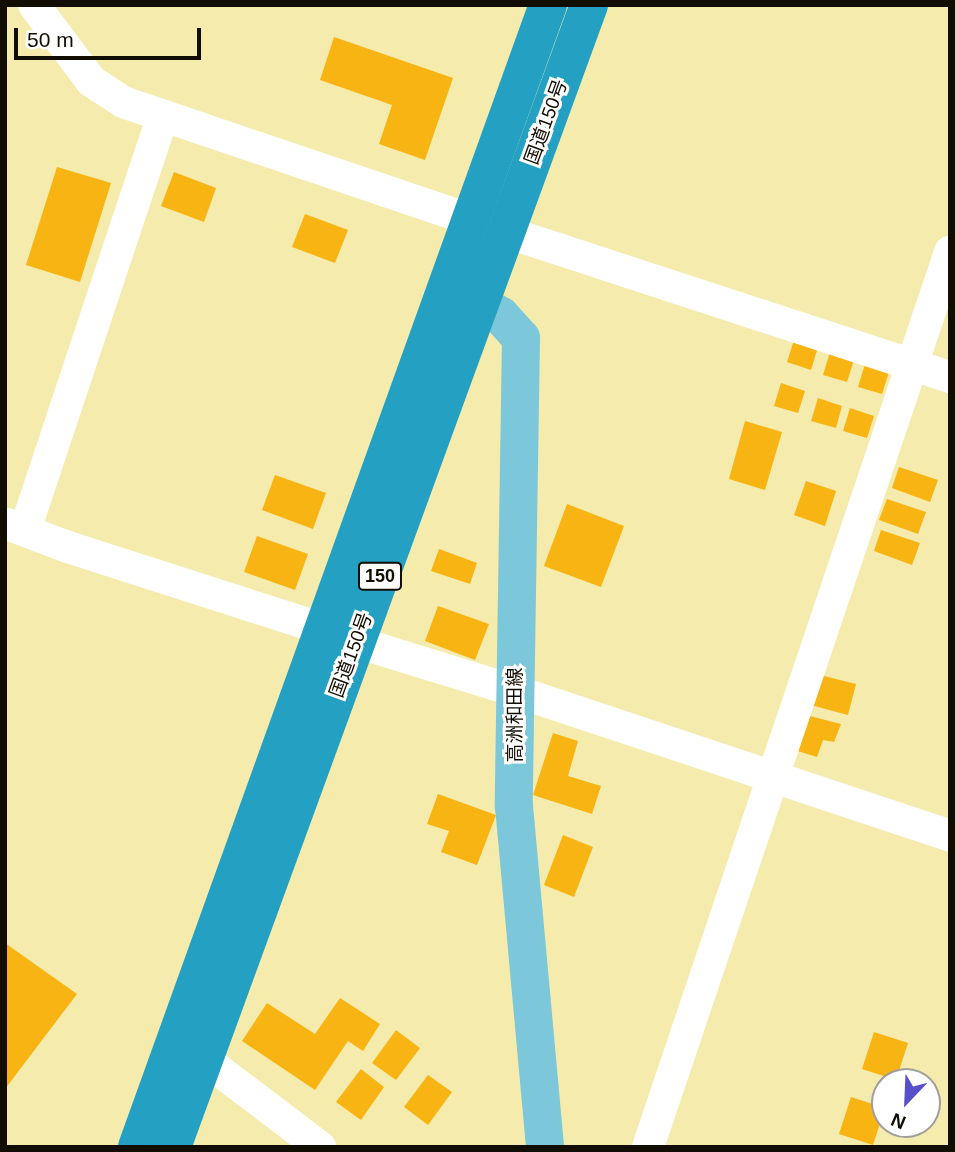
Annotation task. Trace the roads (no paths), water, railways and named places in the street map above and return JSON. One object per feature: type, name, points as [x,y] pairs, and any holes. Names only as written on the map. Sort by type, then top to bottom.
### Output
[{"type":"highway","name":"国道150号","points":[[172,1147],[204,1059],[340,636],[469,219],[548,5]]},
{"type":"highway","name":"国道150号","points":[[137,1147],[340,636],[478,303],[589,5]]},
{"type":"main road","name":"高洲和田線","points":[[478,303],[501,316],[521,338],[514,806],[545,1147]]},
{"type":"street","points":[[34,5],[91,81],[123,102],[506,232],[950,377]]},
{"type":"street","points":[[163,115],[15,527],[68,547],[515,691],[950,836]]},
{"type":"street","points":[[648,1147],[950,252]]},
{"type":"street","points":[[204,1059],[320,1147]]}]
